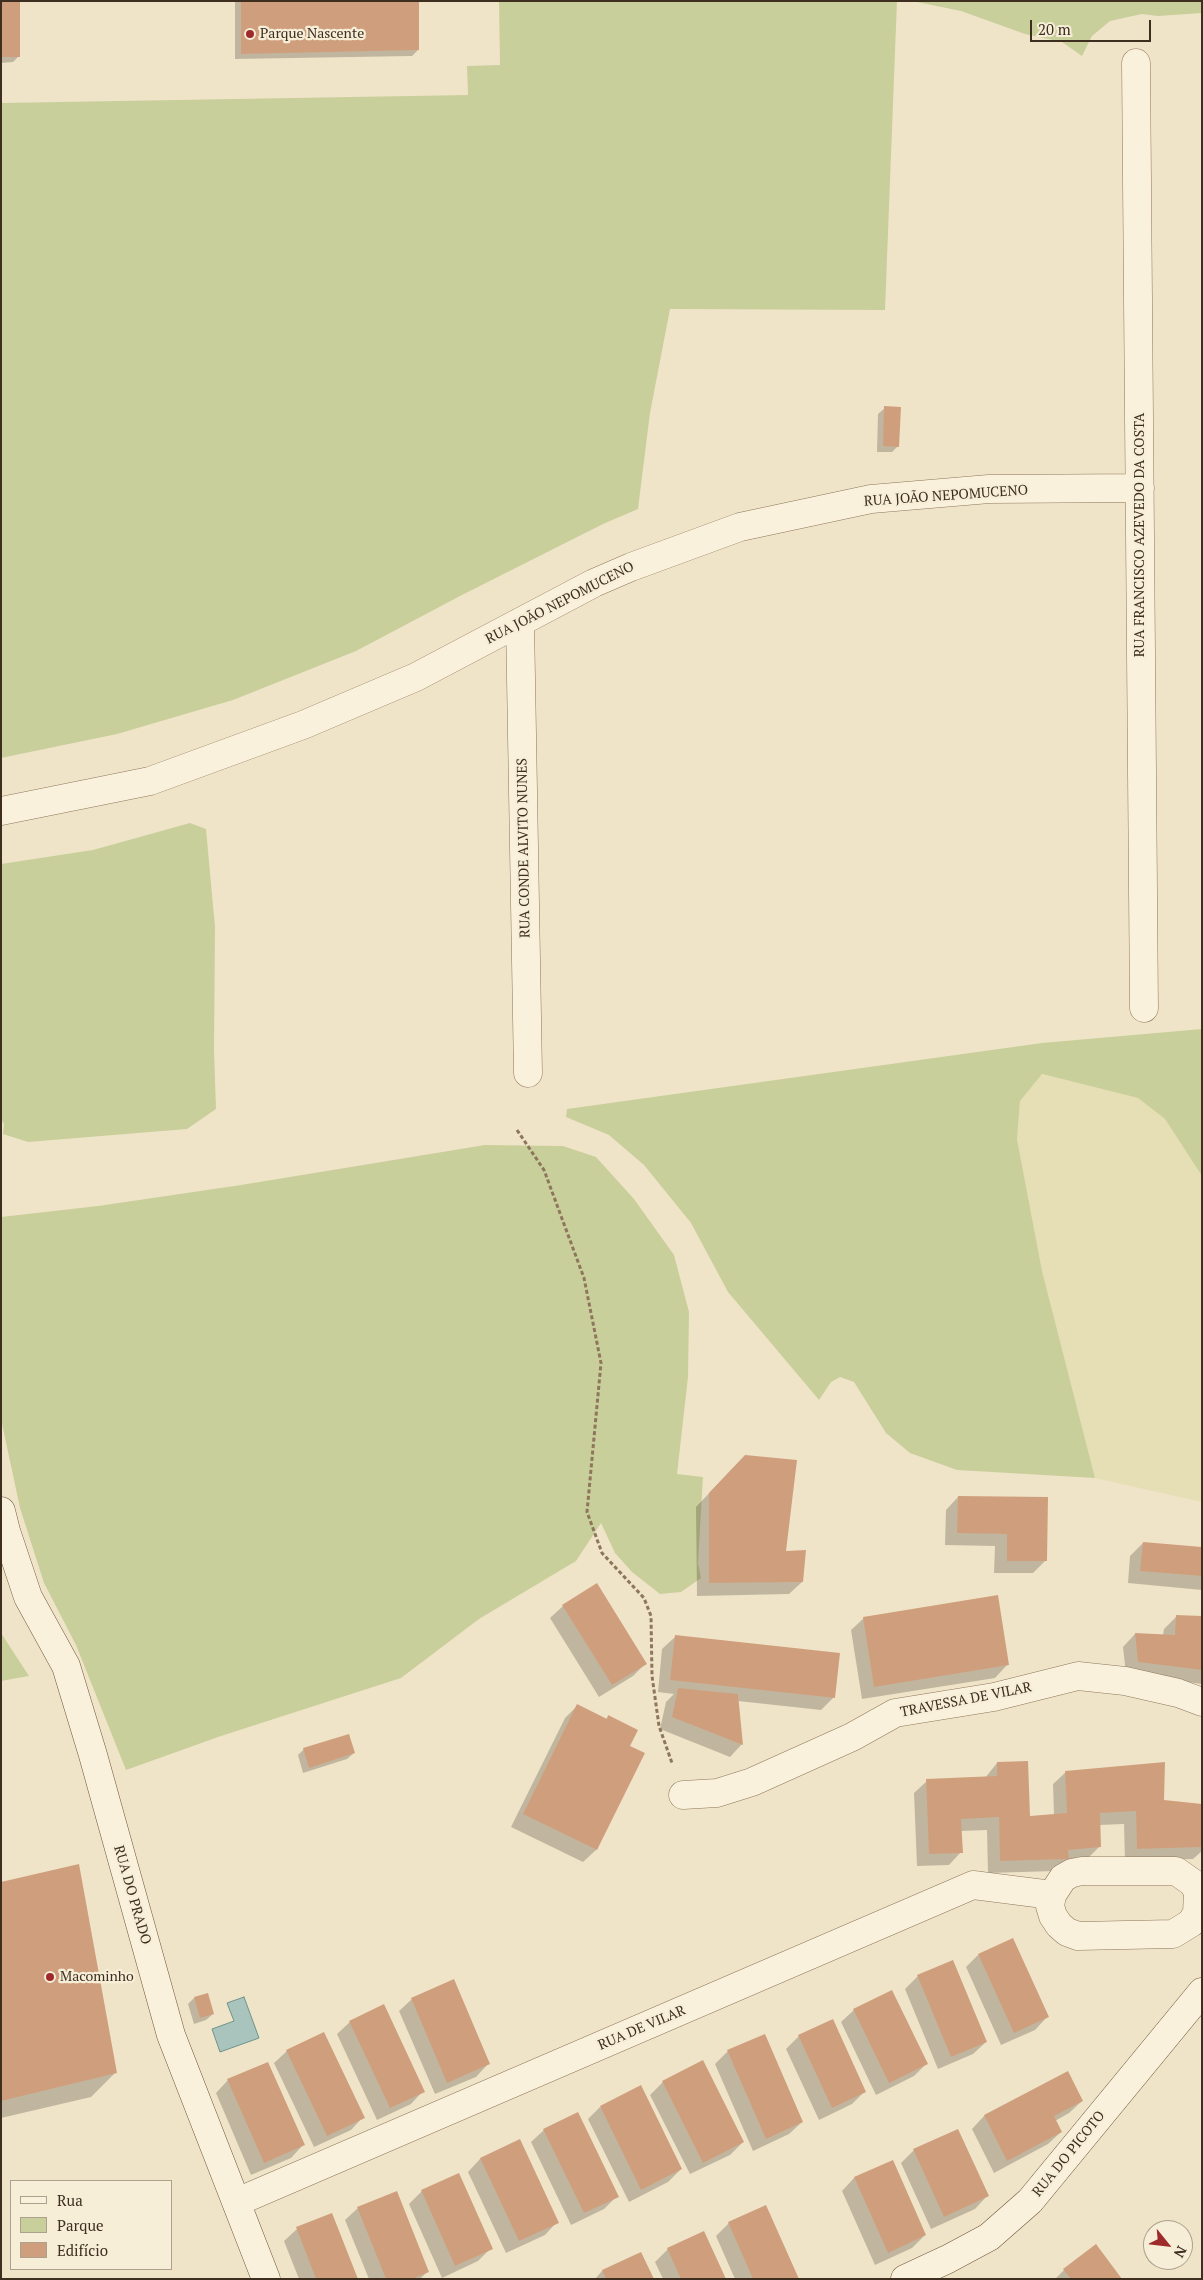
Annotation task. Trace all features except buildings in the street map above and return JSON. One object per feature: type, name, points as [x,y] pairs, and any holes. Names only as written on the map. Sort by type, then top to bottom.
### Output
[{"type":"street","name":"RUA FRANCISCO AZEVEDO DA COSTA","points":[[1136,63],[1144,1008]]},
{"type":"street","name":"RUA JOÃO NEPOMUCENO","points":[[1,811],[150,780],[303,726],[416,676],[594,583],[631,567],[740,527],[871,499],[989,489],[1140,488]]},
{"type":"street","name":"RUA CONDE ALVITO NUNES","points":[[520,622],[528,1073]]},
{"type":"street","name":"RUA DO PRADO","points":[[1,1511],[28,1597],[66,1666],[93,1755],[171,2034],[203,2121],[237,2202],[266,2279]]},
{"type":"street","name":"TRAVESSA DE VILAR","points":[[683,1795],[717,1793],[752,1782],[852,1736],[895,1712],[994,1697],[1078,1676],[1125,1681],[1178,1692],[1202,1702]]},
{"type":"street","points":[[1082,1871],[1176,1871],[1193,1883],[1198,1892],[1199,1902],[1197,1913],[1191,1923],[1173,1934],[1078,1936],[1067,1932],[1053,1916],[1050,1906],[1052,1895],[1063,1878],[1072,1873],[1082,1871]]},
{"type":"street","name":"RUA DE VILAR","points":[[237,2202],[973,1885],[1052,1895]]},
{"type":"street","name":"RUA DO PICOTO","points":[[905,2279],[948,2259],[989,2236],[1030,2201],[1202,1992]]},
{"type":"path","points":[[517,1130],[544,1170],[584,1278],[601,1363],[587,1512],[602,1553],[644,1598],[651,1616],[652,1676],[659,1726],[683,1795]]},
{"type":"shaded area","points":[[1041,1074],[1138,1098],[1165,1119],[1202,1176],[1202,1502],[1095,1478],[1042,1271],[1017,1139],[1020,1101]]},
{"type":"green space","points":[[499,1],[897,1],[885,310],[670,309],[650,413],[638,509],[603,524],[462,595],[356,651],[233,700],[117,734],[1,758],[1,103],[468,95],[467,66],[500,65]]},
{"type":"green space","points":[[912,1],[1202,1],[1202,13],[1158,16],[1142,14],[1110,21],[1092,36],[1082,56],[1062,42],[1025,34],[961,11]]},
{"type":"green space","points":[[190,823],[206,829],[215,927],[214,1050],[216,1109],[187,1129],[28,1142],[3,1134],[4,1124],[1,1119],[1,864],[93,850]]},
{"type":"green space","points":[[1202,1029],[1202,1176],[1165,1119],[1138,1098],[1042,1074],[1020,1101],[1017,1139],[1042,1271],[1095,1478],[957,1470],[910,1453],[886,1433],[854,1382],[840,1377],[831,1382],[819,1400],[728,1292],[691,1223],[644,1165],[609,1135],[566,1117],[567,1109],[1042,1043]]},
{"type":"green space","points":[[485,1145],[563,1146],[596,1157],[634,1199],[674,1255],[689,1312],[688,1377],[677,1474],[703,1477],[698,1563],[701,1578],[681,1592],[660,1594],[632,1572],[615,1553],[601,1523],[576,1561],[479,1619],[401,1678],[221,1736],[126,1770],[76,1645],[44,1583],[20,1508],[1,1419],[1,1217],[98,1206],[241,1185]]},
{"type":"green space","points":[[1,1633],[29,1676],[1,1681]]},
{"type":"water","points":[[244,1997],[259,2038],[220,2052],[212,2029],[234,2021],[227,2003]]},
{"type":"place","name":"Parque Nascente","points":[[250,34]]},
{"type":"place","name":"Macominho","points":[[50,1977]]}]
